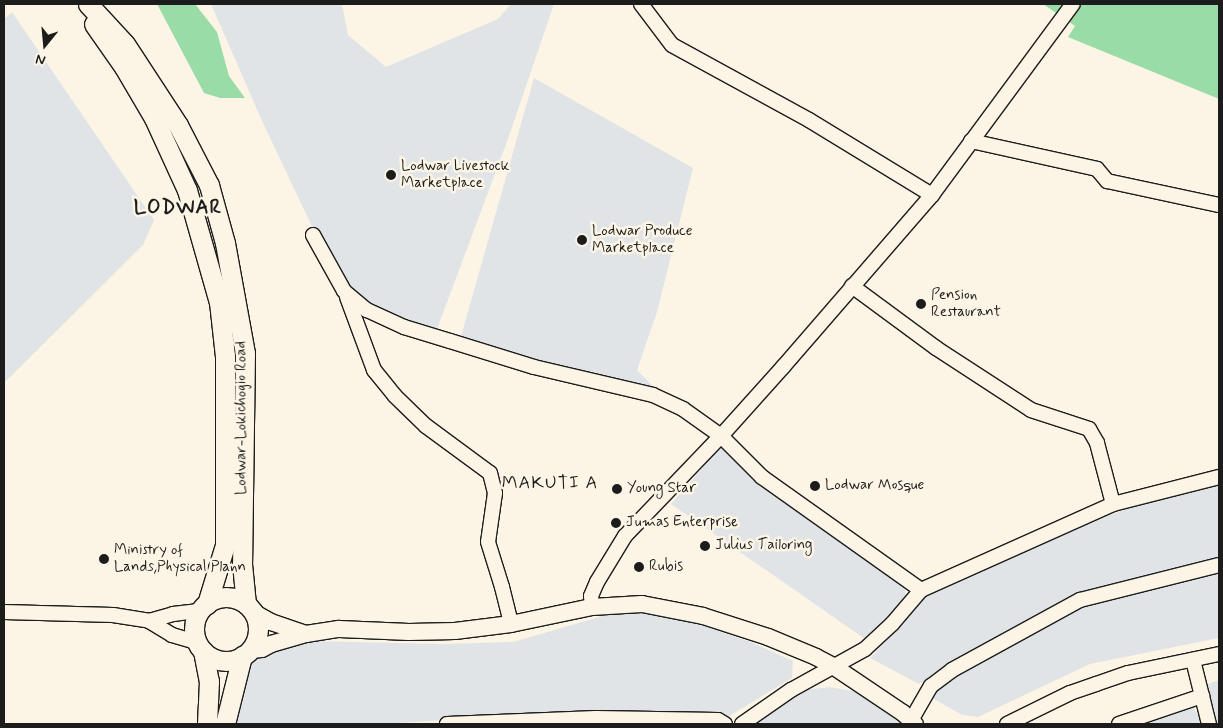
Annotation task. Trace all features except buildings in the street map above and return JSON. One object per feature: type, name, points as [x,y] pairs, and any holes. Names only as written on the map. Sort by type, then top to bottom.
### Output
[{"type":"highway","name":"Lodwar-Lokichogio Road","points":[[82,4],[154,118],[187,190],[219,302],[225,356],[224,544],[203,607]]},
{"type":"highway","name":"Lodwar-Lokichogio Road","points":[[88,4],[125,44],[178,124],[209,185],[226,243],[245,353],[242,564],[249,608]]},
{"type":"highway","points":[[207,724],[209,681],[194,632],[203,607],[216,598],[227,597],[249,608],[258,631],[246,653],[225,724]]},
{"type":"highway","points":[[200,647],[222,660],[246,653]]},
{"type":"main road","points":[[246,653],[306,634],[339,629],[446,631],[511,624],[592,607],[642,604],[687,612],[768,637],[833,666],[910,718],[928,724]]},
{"type":"main road","points":[[249,608],[271,622],[306,634]]},
{"type":"street","points":[[640,4],[672,45],[808,120],[932,195]]},
{"type":"street","points":[[592,607],[591,596],[614,550],[721,436],[932,195],[1073,4]]},
{"type":"street","points":[[971,141],[1096,169],[1107,181],[1219,205]]},
{"type":"street","points":[[312,235],[344,291],[374,370],[395,396],[426,426],[490,473],[495,493],[488,542],[511,624]]},
{"type":"street","points":[[852,286],[936,348],[1016,401],[1031,410],[1089,430],[1097,443],[1113,504]]},
{"type":"street","points":[[344,291],[356,303],[367,310],[404,326],[534,367],[653,395],[683,409],[721,436],[762,476],[921,590]]},
{"type":"street","points":[[742,724],[790,690],[865,649],[892,624],[921,590],[1113,504],[1219,477]]},
{"type":"street","points":[[910,718],[931,686],[952,670],[1080,600],[1219,565]]},
{"type":"street","points":[[150,621],[162,616],[203,607]]},
{"type":"street","points":[[4,612],[113,615],[150,621],[172,635],[200,647]]},
{"type":"street","points":[[1007,724],[1070,693],[1128,673],[1219,654]]},
{"type":"street","points":[[1193,660],[1209,724]]},
{"type":"street","points":[[1118,724],[1202,696]]},
{"type":"street","points":[[447,724],[596,718],[718,720],[725,724]]},
{"type":"shaded area","name":"Lodwar Livestock Marketplace","points":[[211,4],[342,4],[348,35],[386,67],[498,19],[511,4],[554,4],[509,136],[436,332],[391,319],[352,292],[326,256],[262,121]]},
{"type":"shaded area","points":[[12,12],[154,220],[143,245],[4,383],[4,19]]},
{"type":"shaded area","name":"Lodwar Produce Marketplace","points":[[534,78],[693,168],[657,312],[637,370],[652,385],[649,393],[460,340]]},
{"type":"shaded area","points":[[721,447],[825,530],[905,583],[906,597],[865,639],[671,504]]},
{"type":"shaded area","points":[[1219,484],[1219,561],[1079,597],[1007,630],[919,684],[870,658],[927,596],[1045,541],[1138,504]]},
{"type":"shaded area","points":[[1219,571],[1219,638],[1090,664],[978,717],[962,715],[927,695],[947,678],[1083,605]]},
{"type":"shaded area","points":[[652,613],[686,620],[751,642],[793,661],[792,678],[726,718],[445,720],[382,724],[229,724],[231,654],[238,645],[261,640],[443,644],[513,642],[606,615]]},
{"type":"shaded area","points":[[1219,680],[1219,724],[1213,724],[1203,686]]},
{"type":"shaded area","points":[[829,687],[858,692],[911,724],[749,724],[757,717],[805,690]]},
{"type":"shaded area","points":[[1191,703],[1203,724],[1128,724]]},
{"type":"green space","points":[[157,4],[195,4],[217,32],[229,76],[245,98],[220,98],[204,93]]},
{"type":"green space","points":[[1043,4],[1219,4],[1219,99],[1068,37],[1075,26]]},
{"type":"place","name":"Lodwar Livestock Marketplace","points":[[391,175]]},
{"type":"place","name":"Lodwar Produce Marketplace","points":[[582,240]]},
{"type":"place","name":"Pension Restaurant","points":[[921,304]]},
{"type":"place","name":"Lodwar Mosque","points":[[815,486]]},
{"type":"place","name":"Young Star","points":[[617,489]]},
{"type":"place","name":"Jumas Enterprise","points":[[616,523]]},
{"type":"place","name":"Julius Tailoring","points":[[705,546]]},
{"type":"place","name":"Ministry of Lands,Physical Plann","points":[[104,559]]},
{"type":"place","name":"Rubis","points":[[639,567]]},
{"type":"district","name":"LODWAR","points":[[178,207]]},
{"type":"district","name":"MAKUTI A","points":[[550,483]]}]
